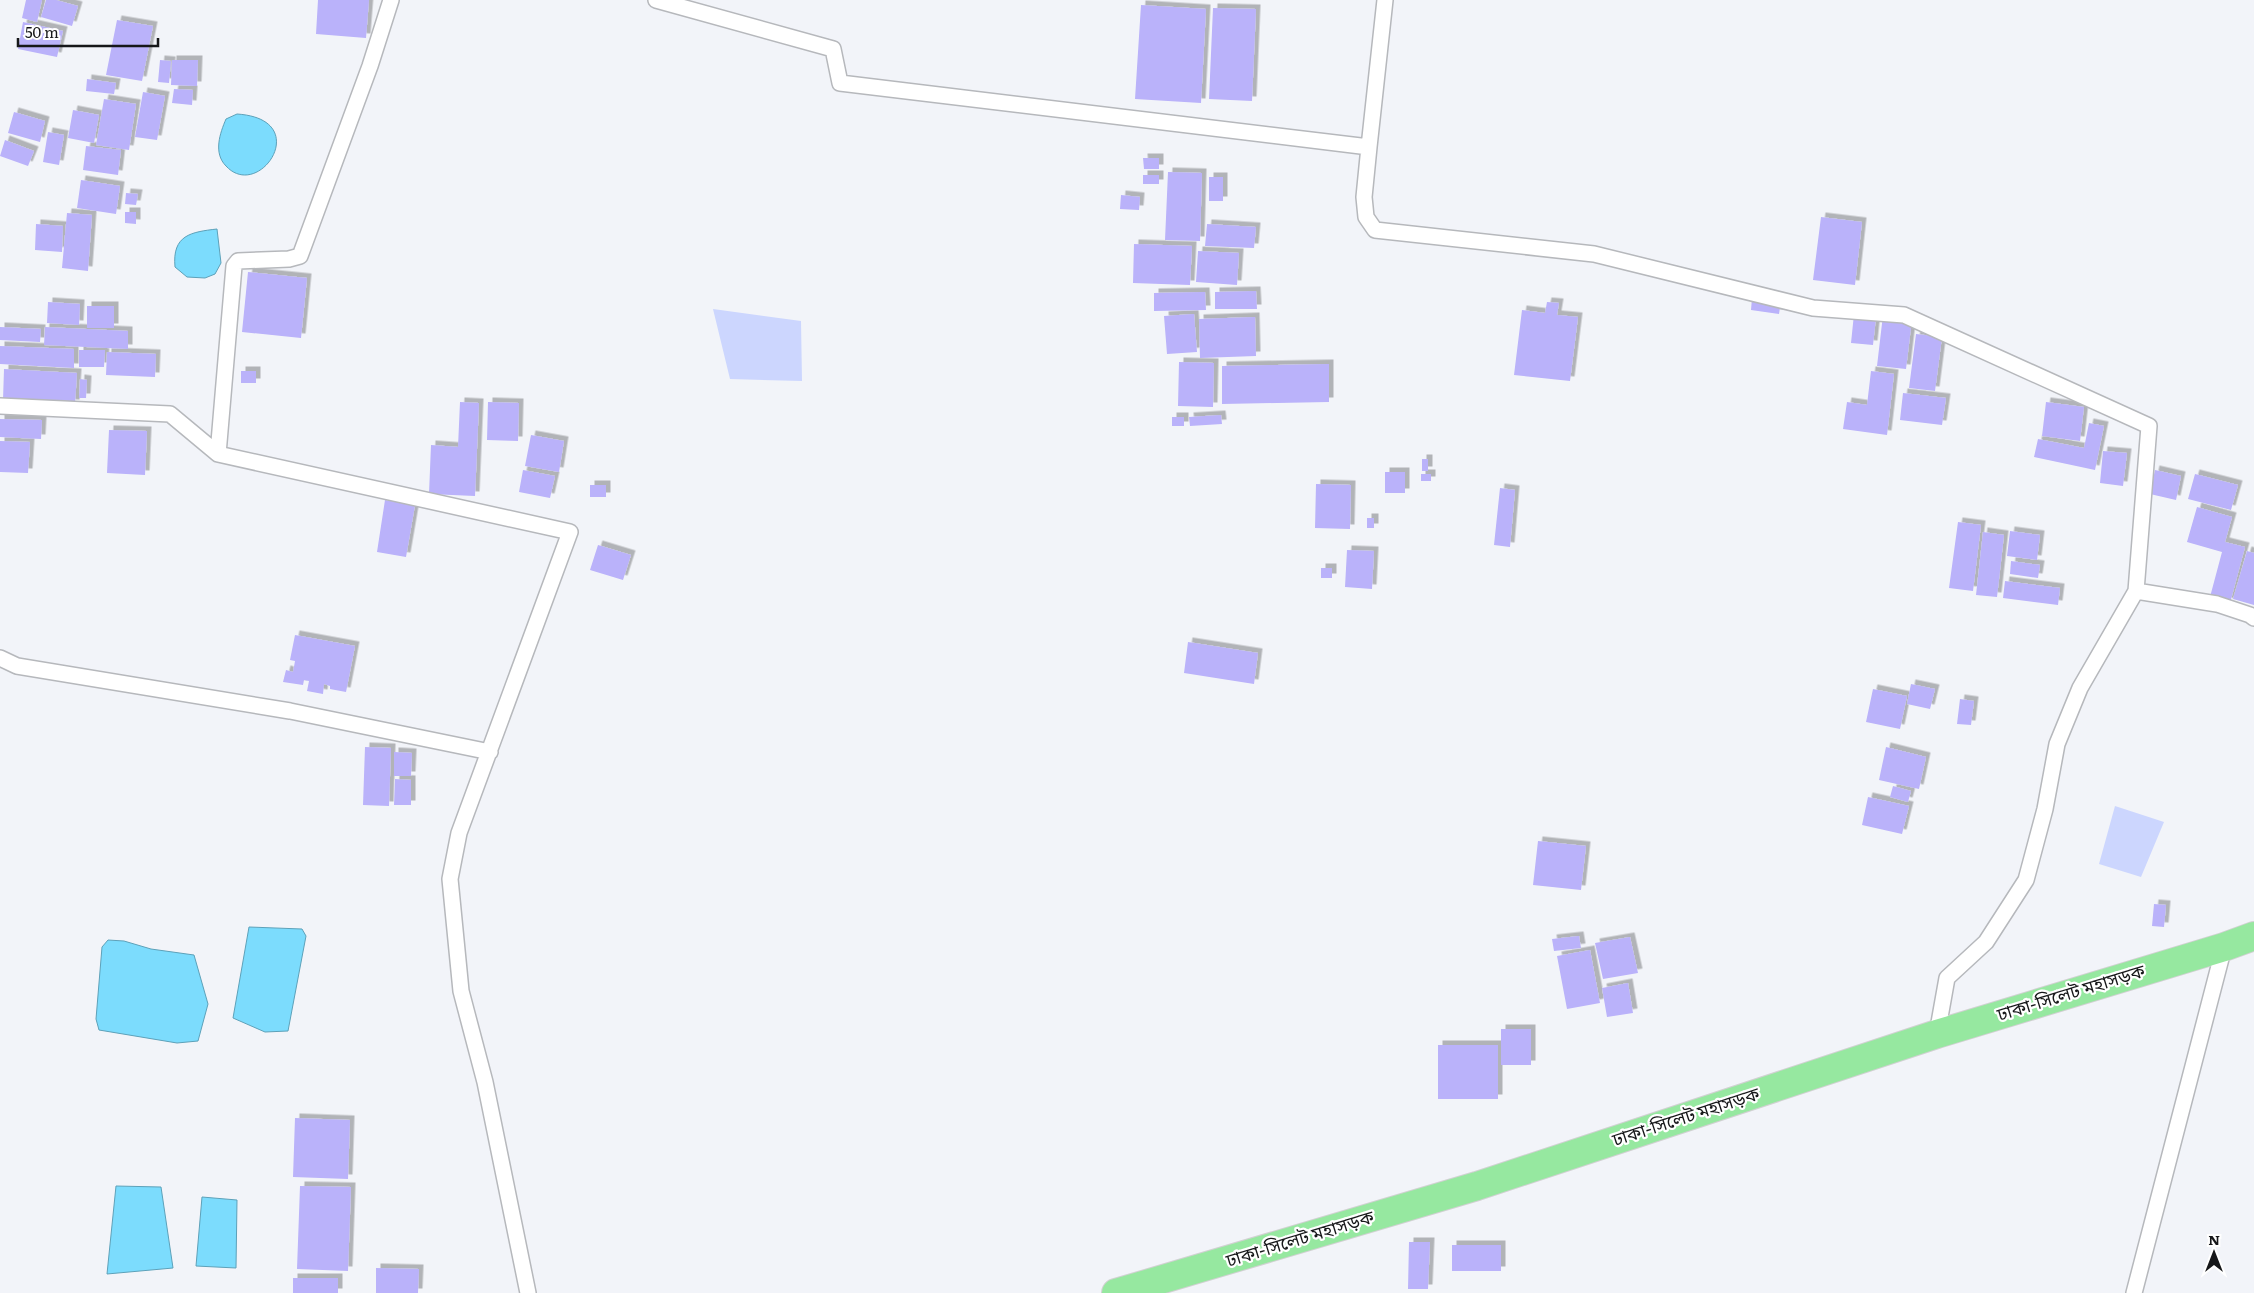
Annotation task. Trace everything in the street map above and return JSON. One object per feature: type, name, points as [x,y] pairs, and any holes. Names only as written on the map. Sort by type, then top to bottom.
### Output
[{"type":"highway","name":"ঢাকা-সিলেট মহাসড়ক","points":[[1116,1293],[1477,1186],[1937,1034],[2224,947],[2254,936]]},
{"type":"street","points":[[218,454],[234,266],[238,261],[288,259],[300,256],[370,66],[391,0]]},
{"type":"street","points":[[656,0],[833,48],[840,83],[1369,147]]},
{"type":"street","points":[[1385,0],[1364,197],[1366,217],[1375,230],[1594,254],[1813,308],[1904,315],[2148,426],[2136,591],[2080,688],[2057,744],[2045,809],[2026,880],[1986,942],[1946,978],[1937,1034]]},
{"type":"street","points":[[0,406],[170,414],[218,454],[570,532],[459,832],[450,879],[461,991],[485,1082],[528,1293]]},
{"type":"street","points":[[2136,591],[2216,604],[2254,618]]},
{"type":"street","points":[[0,658],[17,666],[290,711],[490,752]]},
{"type":"street","points":[[2134,1293],[2224,947]]},
{"type":"shaded area","points":[[237,114],[260,119],[273,129],[276,142],[273,155],[265,167],[253,174],[239,174],[226,166],[220,155],[220,137],[226,119]]},
{"type":"shaded area","points":[[217,229],[221,263],[215,274],[205,278],[187,277],[175,267],[177,248],[185,237]]},
{"type":"shaded area","points":[[713,309],[801,321],[802,381],[730,379]]},
{"type":"shaded area","points":[[2115,806],[2164,822],[2141,877],[2099,864]]},
{"type":"shaded area","points":[[249,927],[302,929],[306,936],[288,1031],[265,1032],[233,1018]]},
{"type":"shaded area","points":[[108,940],[124,941],[151,949],[194,955],[208,1004],[198,1041],[177,1043],[99,1030],[96,1019],[102,947]]},
{"type":"shaded area","points":[[116,1186],[161,1187],[173,1268],[107,1274]]},
{"type":"shaded area","points":[[202,1197],[237,1200],[236,1268],[196,1266]]},
{"type":"building","points":[[26,0],[42,0],[37,22],[22,18]]},
{"type":"building","points":[[46,0],[56,0],[78,6],[72,26],[41,17]]},
{"type":"building","points":[[318,0],[369,0],[366,38],[316,34]]},
{"type":"building","points":[[1141,5],[1206,9],[1201,103],[1135,99]]},
{"type":"building","points":[[1213,8],[1256,9],[1252,101],[1209,99]]},
{"type":"building","points":[[117,20],[153,26],[142,81],[106,75]]},
{"type":"building","points":[[23,22],[63,31],[57,57],[18,49]]},
{"type":"building","points":[[160,60],[171,61],[169,83],[158,82]]},
{"type":"building","points":[[172,60],[198,60],[197,86],[171,85]]},
{"type":"building","points":[[87,79],[116,83],[114,94],[86,91]]},
{"type":"building","points":[[174,89],[193,90],[192,105],[172,103]]},
{"type":"building","points":[[143,92],[165,96],[157,140],[135,137]]},
{"type":"building","points":[[104,99],[136,104],[129,150],[96,145]]},
{"type":"building","points":[[73,110],[99,115],[94,143],[68,138]]},
{"type":"building","points":[[14,112],[45,121],[40,142],[8,133]]},
{"type":"building","points":[[48,132],[64,135],[59,165],[43,162]]},
{"type":"building","points":[[5,140],[34,151],[28,166],[0,156]]},
{"type":"building","points":[[86,146],[121,150],[118,175],[83,170]]},
{"type":"building","points":[[1143,158],[1159,158],[1159,169],[1144,169]]},
{"type":"building","points":[[1168,172],[1202,173],[1200,241],[1165,240]]},
{"type":"building","points":[[1143,175],[1159,175],[1159,184],[1143,184]]},
{"type":"building","points":[[1209,177],[1223,177],[1223,201],[1209,201]]},
{"type":"building","points":[[81,180],[120,186],[116,214],[77,208]]},
{"type":"building","points":[[126,193],[138,194],[136,205],[125,204]]},
{"type":"building","points":[[1121,195],[1140,197],[1139,210],[1120,209]]},
{"type":"building","points":[[125,212],[136,212],[136,224],[125,223]]},
{"type":"building","points":[[67,213],[92,215],[88,271],[62,268]]},
{"type":"building","points":[[1821,217],[1862,222],[1855,285],[1813,280]]},
{"type":"building","points":[[36,224],[63,226],[62,252],[35,250]]},
{"type":"building","points":[[1207,224],[1256,227],[1254,248],[1205,246]]},
{"type":"building","points":[[1134,244],[1192,246],[1190,285],[1133,283]]},
{"type":"building","points":[[1198,251],[1239,253],[1237,285],[1196,282]]},
{"type":"building","points":[[248,272],[307,278],[301,338],[242,332]]},
{"type":"building","points":[[1256,291],[1257,309],[1215,309],[1215,292]]},
{"type":"building","points":[[1205,292],[1206,310],[1154,311],[1154,293]]},
{"type":"building","points":[[1752,298],[1781,301],[1779,314],[1751,310]]},
{"type":"building","points":[[48,302],[80,304],[79,325],[47,323]]},
{"type":"building","points":[[1547,302],[1559,303],[1557,315],[1578,317],[1570,381],[1514,375],[1522,310],[1545,313]]},
{"type":"building","points":[[87,306],[114,306],[114,328],[87,328]]},
{"type":"building","points":[[1194,314],[1197,352],[1167,354],[1164,316]]},
{"type":"building","points":[[1854,314],[1876,317],[1873,345],[1851,343]]},
{"type":"building","points":[[1883,315],[1912,319],[1906,369],[1877,366]]},
{"type":"building","points":[[1255,317],[1256,356],[1200,358],[1199,319]]},
{"type":"building","points":[[0,327],[41,329],[40,342],[0,340]]},
{"type":"building","points":[[45,327],[128,331],[128,349],[44,345]]},
{"type":"building","points":[[1916,334],[1942,337],[1935,391],[1909,388]]},
{"type":"building","points":[[0,346],[74,349],[74,368],[0,364]]},
{"type":"building","points":[[79,350],[105,350],[104,367],[79,367]]},
{"type":"building","points":[[107,352],[156,354],[155,377],[106,375]]},
{"type":"building","points":[[1179,362],[1214,363],[1213,407],[1178,406]]},
{"type":"building","points":[[1329,364],[1329,402],[1222,404],[1222,366]]},
{"type":"building","points":[[4,369],[77,373],[75,404],[3,400]]},
{"type":"building","points":[[241,371],[256,371],[256,383],[241,383]]},
{"type":"building","points":[[1871,371],[1894,374],[1887,435],[1843,429],[1847,402],[1867,405]]},
{"type":"building","points":[[80,379],[87,380],[86,398],[79,398]]},
{"type":"building","points":[[1903,393],[1946,398],[1942,425],[1900,420]]},
{"type":"building","points":[[460,402],[479,403],[475,496],[429,494],[431,445],[458,447]]},
{"type":"building","points":[[488,402],[519,403],[518,441],[487,440]]},
{"type":"building","points":[[2046,402],[2084,407],[2080,441],[2042,436]]},
{"type":"building","points":[[1221,415],[1222,424],[1190,426],[1189,417]]},
{"type":"building","points":[[1172,417],[1184,417],[1184,426],[1172,426]]},
{"type":"building","points":[[0,419],[42,420],[41,439],[0,437]]},
{"type":"building","points":[[2089,423],[2104,426],[2095,470],[2034,457],[2038,439],[2084,448]]},
{"type":"building","points":[[109,430],[147,431],[145,475],[107,473]]},
{"type":"building","points":[[531,435],[564,441],[559,472],[525,466]]},
{"type":"building","points":[[0,441],[30,442],[28,473],[0,472]]},
{"type":"building","points":[[2103,451],[2127,453],[2123,486],[2100,483]]},
{"type":"building","points":[[1422,459],[1428,459],[1428,471],[1422,471]]},
{"type":"building","points":[[523,470],[555,476],[550,498],[519,492]]},
{"type":"building","points":[[2155,470],[2181,476],[2176,500],[2150,494]]},
{"type":"building","points":[[1385,472],[1405,472],[1405,493],[1385,493]]},
{"type":"building","points":[[1421,474],[1431,474],[1431,481],[1421,481]]},
{"type":"building","points":[[2195,474],[2238,485],[2231,510],[2188,499]]},
{"type":"building","points":[[1316,484],[1351,485],[1350,529],[1315,528]]},
{"type":"building","points":[[590,485],[606,485],[606,497],[590,497]]},
{"type":"building","points":[[1500,488],[1515,490],[1510,547],[1494,545]]},
{"type":"building","points":[[385,500],[415,505],[406,557],[377,552]]},
{"type":"building","points":[[2197,507],[2232,517],[2225,542],[2245,547],[2230,603],[2210,597],[2222,552],[2187,542]]},
{"type":"building","points":[[1367,518],[1374,518],[1374,528],[1367,528]]},
{"type":"building","points":[[1958,522],[1981,525],[1973,591],[1949,588]]},
{"type":"building","points":[[2010,531],[2040,535],[2037,560],[2007,556]]},
{"type":"building","points":[[1983,532],[2004,535],[1997,597],[1976,595]]},
{"type":"building","points":[[598,545],[631,555],[623,580],[590,570]]},
{"type":"building","points":[[1347,550],[1374,551],[1372,589],[1345,587]]},
{"type":"building","points":[[2247,551],[2254,553],[2254,605],[2233,599]]},
{"type":"building","points":[[2011,561],[2040,565],[2038,578],[2010,574]]},
{"type":"building","points":[[1321,568],[1332,568],[1332,578],[1321,578]]},
{"type":"building","points":[[2005,581],[2060,588],[2058,605],[2003,598]]},
{"type":"building","points":[[295,635],[355,646],[346,692],[330,689],[330,686],[324,684],[323,694],[307,691],[309,681],[304,680],[303,685],[283,682],[286,670],[293,672],[295,661],[290,660]]},
{"type":"building","points":[[1188,642],[1258,653],[1254,684],[1184,673]]},
{"type":"building","points":[[1911,684],[1935,689],[1930,709],[1907,704]]},
{"type":"building","points":[[1873,689],[1907,696],[1900,729],[1866,722]]},
{"type":"building","points":[[1960,699],[1974,701],[1971,725],[1957,724]]},
{"type":"building","points":[[365,747],[391,748],[389,806],[363,805]]},
{"type":"building","points":[[1886,747],[1926,757],[1919,789],[1879,780]]},
{"type":"building","points":[[394,752],[412,753],[411,776],[394,776]]},
{"type":"building","points":[[395,779],[411,780],[411,805],[394,805]]},
{"type":"building","points":[[1893,786],[1911,791],[1908,802],[1890,797]]},
{"type":"building","points":[[1868,797],[1909,806],[1902,834],[1862,825]]},
{"type":"building","points":[[1538,841],[1586,846],[1581,890],[1533,885]]},
{"type":"building","points":[[2154,904],[2166,905],[2164,927],[2152,926]]},
{"type":"building","points":[[1579,936],[1581,948],[1554,951],[1552,939]]},
{"type":"building","points":[[1630,937],[1638,973],[1603,979],[1595,943]]},
{"type":"building","points":[[1590,950],[1600,1003],[1567,1009],[1557,956]]},
{"type":"building","points":[[1628,983],[1633,1013],[1607,1017],[1602,988]]},
{"type":"building","points":[[1501,1029],[1531,1029],[1531,1065],[1501,1065]]},
{"type":"building","points":[[1438,1045],[1498,1045],[1498,1099],[1438,1099]]},
{"type":"building","points":[[295,1118],[350,1120],[348,1179],[293,1177]]},
{"type":"building","points":[[300,1186],[351,1187],[348,1271],[297,1269]]},
{"type":"building","points":[[1409,1242],[1430,1242],[1428,1289],[1408,1289]]},
{"type":"building","points":[[1452,1245],[1501,1245],[1501,1271],[1452,1271]]},
{"type":"building","points":[[376,1268],[419,1269],[418,1293],[376,1293]]},
{"type":"building","points":[[293,1278],[338,1278],[338,1293],[293,1293]]}]
